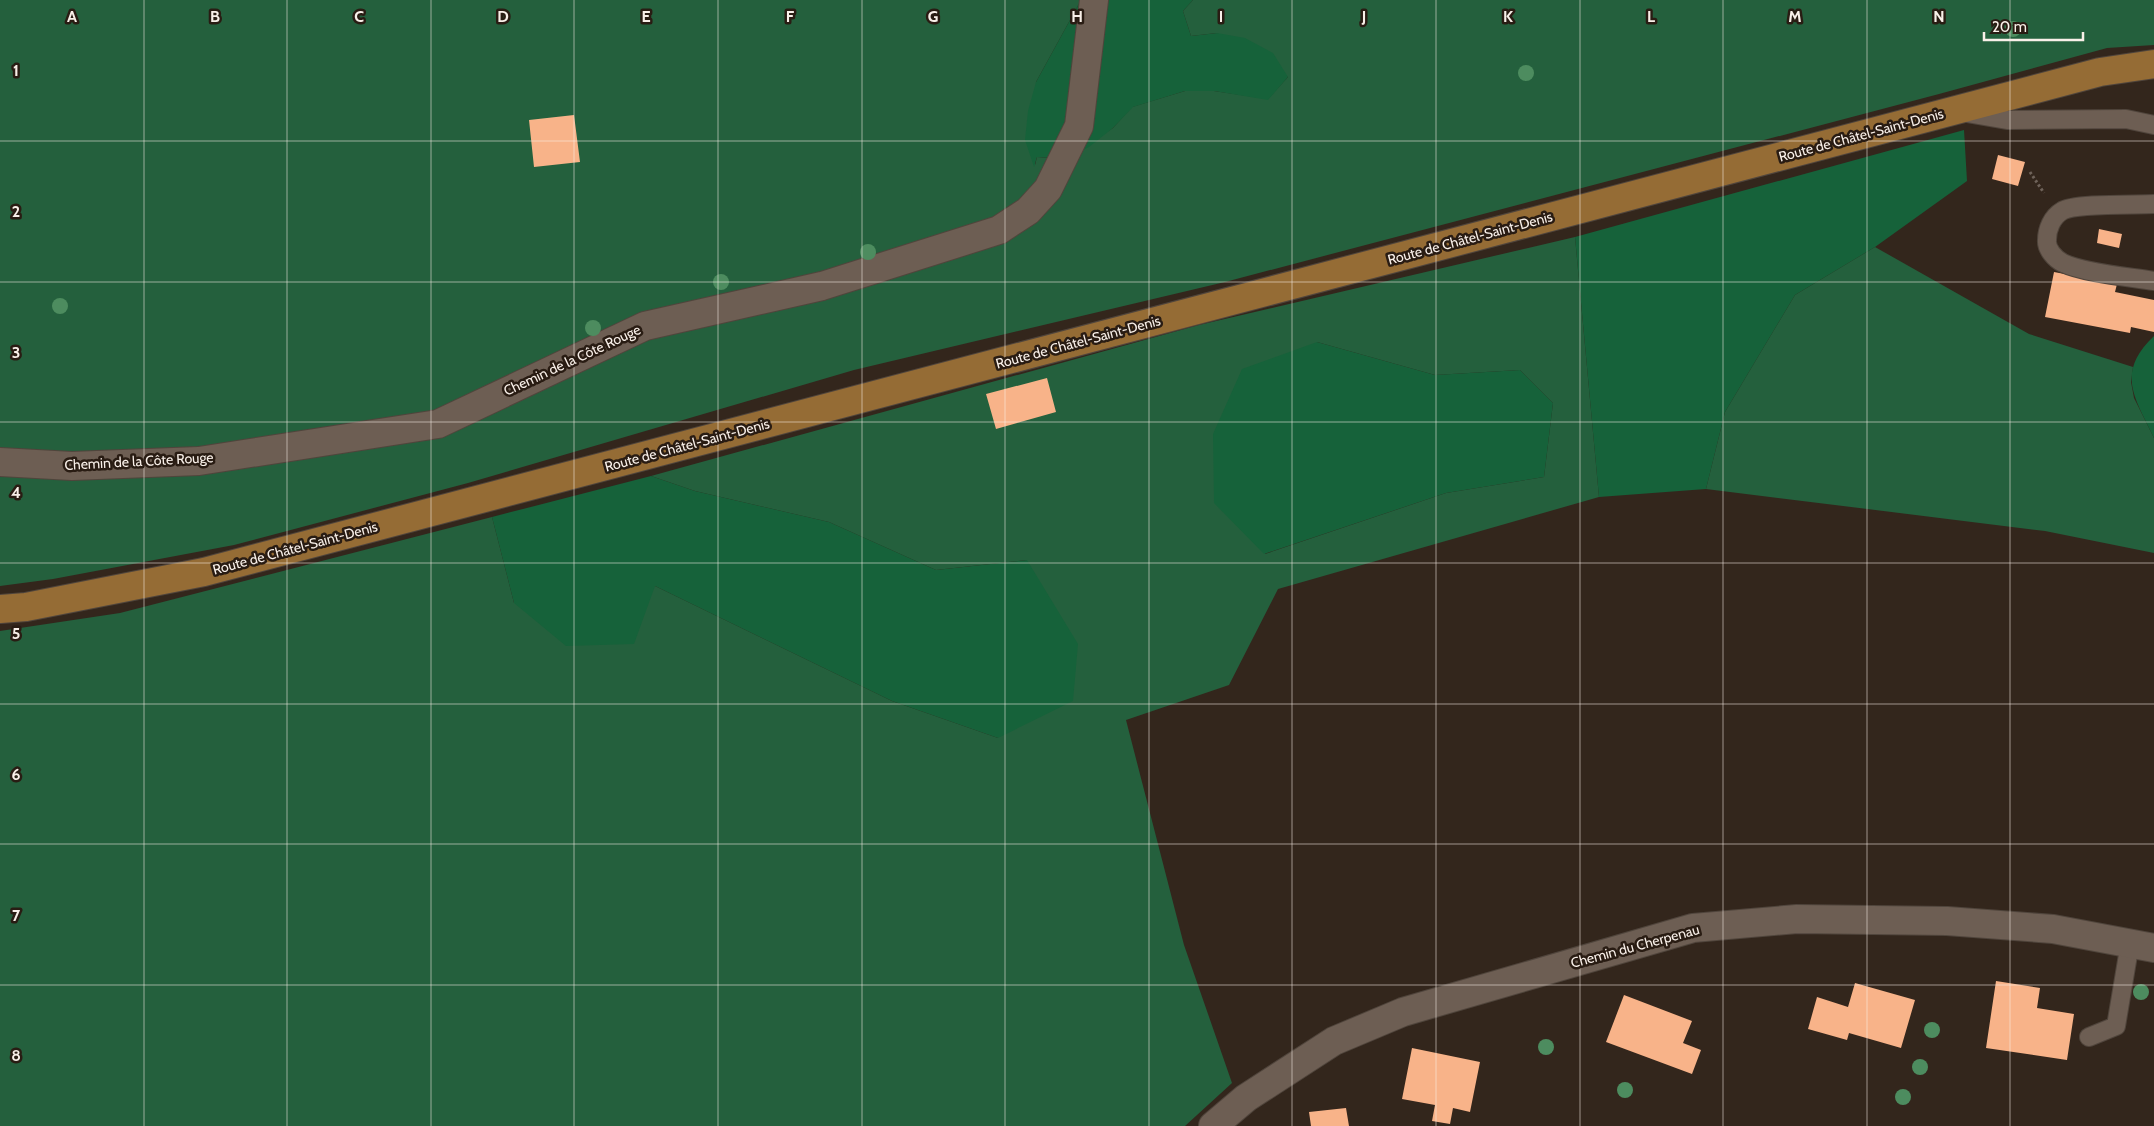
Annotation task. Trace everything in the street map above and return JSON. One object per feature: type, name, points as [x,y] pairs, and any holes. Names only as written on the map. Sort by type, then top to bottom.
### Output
[{"type":"main road","name":"Route de Châtel-Saint-Denis","points":[[0,609],[26,607],[204,572],[1953,110],[2100,72],[2154,64]]},
{"type":"street","name":"Chemin de la Côte Rouge","points":[[0,462],[72,466],[199,460],[438,424],[645,326],[822,286],[999,230],[1028,211],[1048,189],[1079,126],[1094,0]]},
{"type":"street","name":"Chemin du Cherpenau","points":[[1214,1126],[1246,1098],[1334,1041],[1402,1012],[1693,928],[1797,919],[1948,921],[2053,929],[2142,945]]},
{"type":"lane","points":[[1953,110],[1984,118],[2008,120],[2126,119],[2154,126]]},
{"type":"lane","points":[[2154,204],[2089,206],[2063,210],[2048,226],[2046,242],[2052,254],[2062,263],[2077,268],[2154,281]]},
{"type":"lane","points":[[2089,1037],[2116,1026],[2142,945]]},
{"type":"green space","points":[[0,0],[1081,0],[1036,82],[1035,165],[1037,157],[1065,159],[1113,128],[1132,107],[1185,91],[1214,91],[1268,99],[1288,77],[1217,33],[1191,36],[1183,11],[1193,0],[2154,0],[2154,45],[2107,48],[1225,282],[854,370],[468,483],[234,545],[53,579],[0,586]]},
{"type":"green space","points":[[1081,0],[1193,0],[1183,11],[1191,36],[1217,33],[1245,38],[1273,53],[1288,77],[1268,100],[1214,91],[1185,91],[1133,107],[1113,128],[1089,147],[1065,159],[1037,157],[1034,167],[1025,140],[1028,111],[1036,82]]},
{"type":"green space","points":[[1964,130],[1967,181],[1875,247],[1795,295],[1725,412],[1706,489],[1599,497],[1575,237]]},
{"type":"green space","points":[[1575,237],[1599,497],[1278,589],[1229,685],[1126,720],[1184,945],[1232,1083],[1185,1126],[0,1126],[0,631],[120,613],[492,517],[514,603],[655,586],[892,701],[998,738],[1027,560],[936,570],[829,522],[695,491],[651,476],[1199,325]],"holes":[[[1317,342],[1435,375],[1520,370],[1553,403],[1544,477],[1446,493],[1265,554]]]},
{"type":"green space","points":[[1875,247],[2029,334],[2133,367],[2131,382],[2134,398],[2154,438],[2154,553],[2045,531],[1706,489],[1725,412],[1795,295]]},
{"type":"green space","points":[[2154,336],[2154,438],[2135,398],[2132,374],[2135,362],[2142,349]]},
{"type":"green space","points":[[1317,342],[1435,375],[1520,370],[1553,403],[1544,477],[1446,493],[1264,554],[1214,503],[1213,434],[1242,369]]},
{"type":"green space","points":[[651,476],[695,491],[829,522],[936,570],[1027,560],[1078,644],[1073,701],[998,738],[892,701],[655,586],[634,644],[566,646],[514,603],[492,517]]},
{"type":"building","points":[[574,115],[580,162],[534,167],[529,120]]},
{"type":"building","points":[[1998,155],[2025,162],[2018,186],[1992,179]]},
{"type":"building","points":[[2099,229],[2122,234],[2119,248],[2097,243]]},
{"type":"building","points":[[2054,272],[2117,284],[2115,292],[2154,300],[2154,332],[2131,327],[2130,333],[2045,317]]},
{"type":"building","points":[[1047,378],[1056,412],[996,429],[986,394]]},
{"type":"building","points":[[1996,981],[2040,988],[2037,1008],[2074,1014],[2067,1060],[1986,1048]]},
{"type":"building","points":[[1855,983],[1915,1000],[1901,1048],[1849,1033],[1847,1040],[1808,1029],[1817,997],[1848,1007]]},
{"type":"building","points":[[1624,995],[1692,1021],[1683,1043],[1701,1050],[1692,1074],[1606,1042]]},
{"type":"building","points":[[1412,1048],[1480,1062],[1470,1112],[1453,1108],[1450,1124],[1432,1121],[1435,1105],[1402,1099]]},
{"type":"building","points":[[1346,1108],[1349,1126],[1311,1126],[1309,1112]]}]
